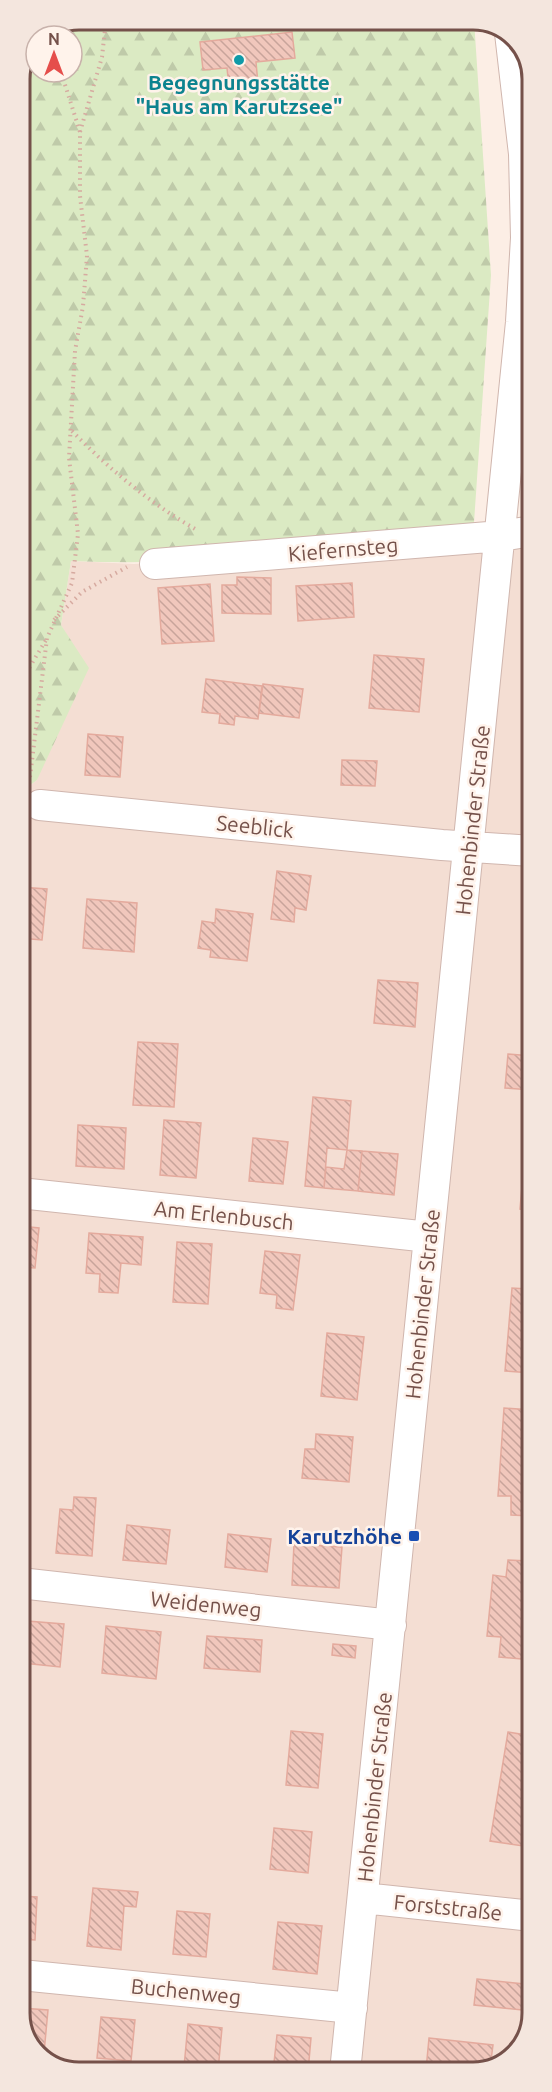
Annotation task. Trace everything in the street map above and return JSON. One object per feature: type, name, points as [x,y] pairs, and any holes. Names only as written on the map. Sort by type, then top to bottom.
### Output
[{"type":"street","name":"Hohenbinder Straße","points":[[512,50],[522,137]]},
{"type":"street","name":"Hohenbinder Straße","points":[[346,2062],[501,536],[522,286]]},
{"type":"street","name":"Kiefernsteg","points":[[154,564],[522,533]]},
{"type":"street","name":"Seeblick","points":[[40,805],[522,850]]},
{"type":"street","name":"Am Erlenbusch","points":[[30,1194],[429,1236]]},
{"type":"street","name":"Weidenweg","points":[[30,1584],[391,1625]]},
{"type":"street","name":"Forststraße","points":[[363,1898],[522,1915]]},
{"type":"street","name":"Buchenweg","points":[[30,1976],[352,2008]]},
{"type":"path","points":[[30,780],[47,638],[72,583],[78,534],[69,458],[75,351],[83,306],[87,256],[80,196],[80,132],[102,57],[105,30]]},
{"type":"path","points":[[65,84],[80,132]]},
{"type":"path","points":[[71,431],[123,478],[171,515],[202,533]]},
{"type":"path","points":[[52,623],[82,592],[124,567],[154,564]]},
{"type":"path","points":[[30,666],[47,638]]},
{"type":"path","points":[[30,798],[40,805]]},
{"type":"shaded area","points":[[522,518],[522,2013],[519,2029],[510,2045],[503,2052],[482,2061],[76,2062],[60,2058],[47,2050],[37,2037],[31,2022],[30,785],[37,780],[72,645],[61,625],[71,561],[134,564],[271,556]]},
{"type":"green space","points":[[84,30],[475,30],[491,275],[473,537],[322,552],[172,562],[71,561],[61,625],[89,668],[37,780],[30,785],[30,84],[84,84]]},
{"type":"building","name":"Begegnungsstätte \"Haus am Karutzsee\"","points":[[292,32],[295,58],[256,62],[258,84],[229,87],[227,68],[203,70],[200,42]]},
{"type":"building","points":[[237,577],[271,578],[271,614],[222,613],[222,585],[237,585]]},
{"type":"building","points":[[352,583],[354,617],[298,621],[296,586]]},
{"type":"building","points":[[210,584],[214,641],[162,644],[158,588]]},
{"type":"building","points":[[374,655],[424,659],[419,712],[369,708]]},
{"type":"building","points":[[206,679],[262,686],[258,719],[235,716],[234,725],[219,723],[220,714],[202,712]]},
{"type":"building","points":[[263,684],[303,689],[299,718],[259,713]]},
{"type":"building","points":[[88,734],[123,737],[120,777],[85,775]]},
{"type":"building","points":[[342,760],[377,761],[375,786],[341,785]]},
{"type":"building","points":[[277,871],[311,876],[306,910],[295,908],[294,922],[271,919]]},
{"type":"building","points":[[30,888],[47,889],[42,940],[30,939]]},
{"type":"building","points":[[87,899],[137,903],[134,952],[83,948]]},
{"type":"building","points":[[216,909],[253,914],[247,961],[210,957],[211,950],[198,948],[202,921],[215,923]]},
{"type":"building","points":[[378,980],[418,983],[415,1027],[374,1023]]},
{"type":"building","points":[[138,1042],[178,1044],[174,1107],[133,1105]]},
{"type":"building","points":[[508,1054],[522,1055],[522,1089],[505,1088]]},
{"type":"building","points":[[313,1097],[351,1101],[347,1150],[327,1148],[324,1188],[305,1186]]},
{"type":"building","points":[[164,1120],[201,1123],[196,1178],[160,1175]]},
{"type":"building","points":[[78,1125],[126,1128],[124,1169],[76,1166]]},
{"type":"building","points":[[253,1138],[288,1142],[283,1184],[249,1181]]},
{"type":"building","points":[[347,1150],[362,1151],[358,1191],[324,1188],[326,1167],[344,1169]]},
{"type":"building","points":[[362,1151],[398,1154],[394,1195],[358,1191]]},
{"type":"building","points":[[522,1186],[522,1209],[520,1209]]},
{"type":"building","points":[[30,1227],[39,1228],[35,1268],[30,1268]]},
{"type":"building","points":[[89,1233],[143,1237],[141,1265],[121,1263],[118,1293],[99,1292],[100,1274],[86,1273]]},
{"type":"building","points":[[177,1242],[212,1244],[208,1304],[173,1302]]},
{"type":"building","points":[[265,1251],[300,1255],[293,1310],[276,1308],[277,1295],[260,1293]]},
{"type":"building","points":[[512,1288],[522,1289],[522,1372],[505,1371]]},
{"type":"building","points":[[327,1333],[364,1337],[357,1400],[321,1396]]},
{"type":"building","points":[[504,1408],[522,1409],[522,1516],[511,1515],[511,1496],[498,1496]]},
{"type":"building","points":[[316,1434],[353,1437],[349,1482],[302,1478],[305,1449],[315,1449]]},
{"type":"building","points":[[74,1497],[96,1498],[92,1556],[56,1553],[60,1509],[73,1510]]},
{"type":"building","points":[[127,1525],[170,1530],[166,1564],[123,1560]]},
{"type":"building","points":[[228,1534],[271,1539],[267,1572],[225,1567]]},
{"type":"building","points":[[294,1544],[342,1547],[339,1588],[292,1585]]},
{"type":"building","points":[[508,1560],[522,1561],[522,1659],[499,1657],[501,1637],[487,1636],[493,1575],[506,1577]]},
{"type":"building","points":[[30,1621],[64,1624],[60,1667],[30,1664]]},
{"type":"building","points":[[106,1626],[161,1632],[156,1679],[102,1673]]},
{"type":"building","points":[[207,1636],[262,1640],[260,1672],[204,1668]]},
{"type":"building","points":[[333,1644],[356,1646],[355,1658],[332,1655]]},
{"type":"building","points":[[291,1731],[323,1734],[318,1788],[286,1785]]},
{"type":"building","points":[[508,1732],[522,1734],[522,1846],[490,1841]]},
{"type":"building","points":[[274,1828],[312,1832],[308,1873],[270,1869]]},
{"type":"building","points":[[93,1888],[138,1892],[136,1907],[124,1906],[121,1950],[87,1946]]},
{"type":"building","points":[[30,1897],[37,1897],[35,1940],[30,1940]]},
{"type":"building","points":[[177,1911],[210,1914],[206,1957],[173,1954]]},
{"type":"building","points":[[278,1922],[322,1926],[317,1974],[273,1969]]},
{"type":"building","points":[[477,1979],[522,1984],[522,2010],[474,2005]]},
{"type":"building","points":[[30,2009],[48,2010],[45,2048],[33,2029]]},
{"type":"building","points":[[101,2017],[135,2020],[131,2061],[97,2058]]},
{"type":"building","points":[[188,2024],[222,2028],[219,2062],[184,2062]]},
{"type":"building","points":[[277,2035],[311,2038],[309,2062],[274,2062]]},
{"type":"building","points":[[429,2038],[493,2045],[491,2058],[482,2061],[427,2062]]},
{"type":"place","name":"Begegnungsstätte \"Haus am Karutzsee\"","points":[[239,60]]},
{"type":"place","name":"Karutzhöhe","points":[[414,1536]]}]
